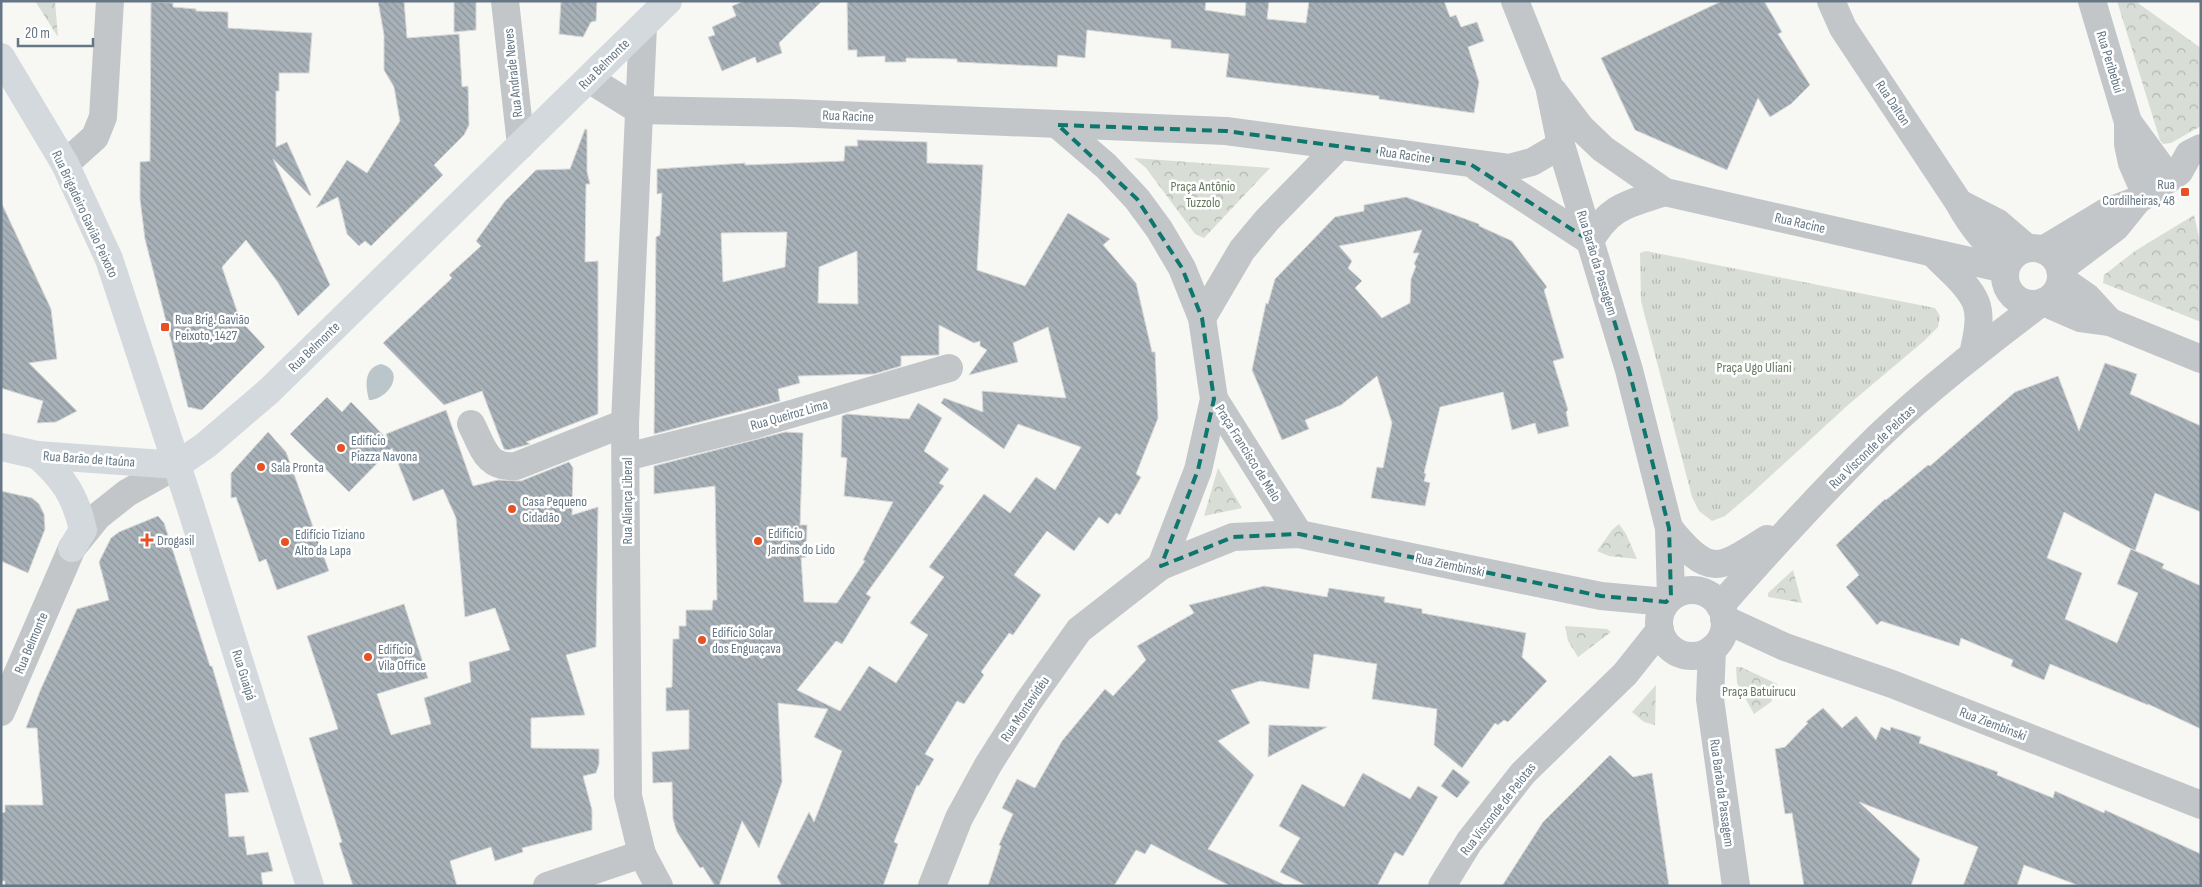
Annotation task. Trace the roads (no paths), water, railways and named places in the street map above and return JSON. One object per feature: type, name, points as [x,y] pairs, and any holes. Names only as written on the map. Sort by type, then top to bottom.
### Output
[{"type":"main road","name":"Rua Belmonte","points":[[177,465],[206,445],[269,391],[668,1]]},
{"type":"main road","name":"Rua Brigadeiro Gavião Peixoto","points":[[1,57],[65,164],[109,259],[177,465]]},
{"type":"main road","name":"Rua Barão de Itaúna","points":[[1,447],[37,455],[177,465]]},
{"type":"main road","points":[[37,455],[54,470],[68,487],[78,508],[83,530],[72,548]]},
{"type":"main road","name":"Rua Guaipá","points":[[177,465],[310,886]]},
{"type":"street","points":[[65,164],[95,137],[103,117],[110,1]]},
{"type":"street","name":"Rua Andrade Neves","points":[[505,1],[521,145]]},
{"type":"street","name":"Rua Barão da Passagem","points":[[1515,1],[1549,86],[1561,145],[1629,370],[1669,528],[1690,627],[1710,699],[1736,886]]},
{"type":"street","name":"Rua Dalton","points":[[1831,1],[1843,28],[1959,203],[1998,224],[2034,263]]},
{"type":"street","name":"Rua Peribebui","points":[[2092,1],[2128,122],[2128,144],[2142,197]]},
{"type":"street","name":"Rua Aliança Liberal","points":[[643,26],[625,423],[628,796],[642,854],[659,886]]},
{"type":"street","points":[[589,79],[639,110]]},
{"type":"street","name":"Rua Racine","points":[[1549,86],[1582,128],[1603,149],[1665,192],[1935,255],[2034,263],[2087,297],[2110,322]]},
{"type":"street","name":"Rua Racine","points":[[639,110],[791,113],[1058,125]]},
{"type":"street","name":"Rua Peribebui","points":[[2128,122],[2183,175]]},
{"type":"street","points":[[1058,125],[1226,131],[1340,146]]},
{"type":"street","points":[[1058,125],[1106,166],[1137,199],[1159,229],[1182,268],[1202,318],[1214,399]]},
{"type":"street","name":"Rua Racine","points":[[1340,146],[1509,168],[1522,166],[1546,156],[1561,145]]},
{"type":"street","points":[[1202,318],[1242,250],[1267,220],[1340,146]]},
{"type":"street","points":[[2034,263],[2106,212],[2142,197],[2183,175],[2189,154],[2201,148]]},
{"type":"street","name":"Rua Racine","points":[[1470,164],[1512,188],[1590,241]]},
{"type":"street","points":[[1590,241],[1600,223],[1609,214],[1624,206],[1665,192]]},
{"type":"street","points":[[1935,255],[1969,290],[1977,304],[1978,321],[1974,355]]},
{"type":"street","name":"Rua Racine","points":[[2034,263],[2005,284],[2013,296],[2020,302],[2041,303],[2080,318],[2110,322],[2201,359]]},
{"type":"street","name":"Rua Visconde de Pelotas","points":[[1442,886],[1469,842],[1523,773],[1625,674],[1690,627],[1879,436],[1974,355],[2057,291],[2034,263]]},
{"type":"street","name":"Rua Queiroz Lima","points":[[626,457],[750,426],[950,368]]},
{"type":"street","name":"Praça Francisco de Melo","points":[[1214,399],[1299,534]]},
{"type":"street","name":"Praça Francisco de Melo","points":[[1161,566],[1198,470],[1214,399]]},
{"type":"street","points":[[471,424],[488,458],[498,466],[506,467],[516,466],[625,423]]},
{"type":"street","name":"Rua Belmonte","points":[[1,712],[72,548],[98,516],[128,493],[177,465]]},
{"type":"street","points":[[1669,528],[1698,557],[1711,565],[1737,559],[1795,520]]},
{"type":"street","points":[[1161,566],[1234,537],[1299,534]]},
{"type":"street","name":"Rua Ziembinski","points":[[1299,534],[1601,596],[1690,627],[1785,647],[1892,684],[2201,804]]},
{"type":"street","name":"Rua Montevidéu","points":[[932,886],[959,818],[988,765],[1028,702],[1080,630],[1161,566]]},
{"type":"street","points":[[547,886],[642,854]]},
{"type":"place","name":"Rua Cordilheiras, 48","points":[[2185,192]]},
{"type":"place","name":"Rua Brig. Gavião Peixoto, 1427","points":[[165,327]]},
{"type":"place","name":"Edifício Piazza Navona","points":[[341,448]]},
{"type":"place","name":"Sala Pronta","points":[[261,467]]},
{"type":"place","name":"Casa Pequeno Cidadão","points":[[512,509]]},
{"type":"place","name":"Drogasil","points":[[147,540]]},
{"type":"place","name":"Edifício Jardins do Lido","points":[[758,541]]},
{"type":"place","name":"Edifício Tiziano Alto da Lapa","points":[[285,542]]},
{"type":"place","name":"Edifício Solar dos Enguaçava","points":[[702,640]]},
{"type":"place","name":"Edifício Vila Office","points":[[368,657]]},
{"type":"park label","name":"Praça Antônio Tuzzolo","points":[[1203,194]]},
{"type":"park label","name":"Praça Ugo Uliani","points":[[1754,367]]},
{"type":"park label","name":"Praça Batuirucu","points":[[1759,691]]}]
